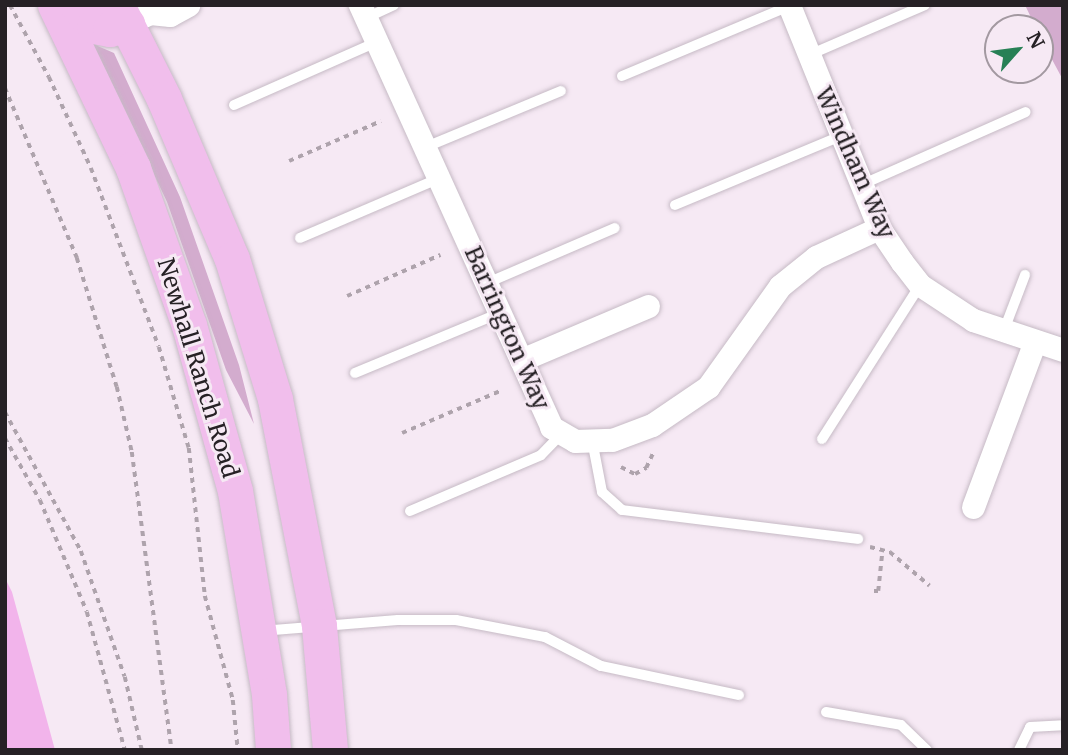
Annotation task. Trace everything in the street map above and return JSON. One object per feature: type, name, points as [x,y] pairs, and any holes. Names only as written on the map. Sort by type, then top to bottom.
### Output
[{"type":"main road","name":"Newhall Ranch Road","points":[[55,5],[133,168],[189,325],[235,491],[259,632],[272,750]]},
{"type":"main road","points":[[77,5],[94,26],[110,29],[136,12],[232,259],[275,399],[319,626],[330,750]]},
{"type":"street","points":[[136,12],[170,15],[188,5]]},
{"type":"street","name":"Windham Way","points":[[789,5],[878,228],[920,285],[973,320],[1063,350]]},
{"type":"street","name":"Barrington Way","points":[[363,12],[551,427],[575,441],[612,440],[652,425],[708,387],[780,286],[816,257],[878,228]]},
{"type":"street","points":[[521,360],[648,306]]},
{"type":"street","points":[[973,507],[1035,341]]},
{"type":"lane","points":[[363,12],[394,5]]},
{"type":"lane","points":[[622,76],[789,5]]},
{"type":"lane","points":[[809,55],[925,5]]},
{"type":"lane","points":[[234,105],[377,41]]},
{"type":"lane","points":[[426,147],[561,90]]},
{"type":"lane","points":[[861,185],[1026,112]]},
{"type":"lane","points":[[675,205],[841,136]]},
{"type":"lane","points":[[300,238],[440,178]]},
{"type":"lane","points":[[487,283],[615,228]]},
{"type":"lane","points":[[1004,330],[1025,275]]},
{"type":"lane","points":[[822,439],[920,285]]},
{"type":"lane","points":[[355,373],[500,313]]},
{"type":"lane","points":[[410,511],[541,455],[562,433]]},
{"type":"lane","points":[[592,440],[602,492],[622,510],[858,539]]},
{"type":"lane","points":[[259,632],[319,626],[456,620],[545,637],[601,666],[739,695]]},
{"type":"lane","points":[[825,712],[901,725],[927,750]]},
{"type":"lane","points":[[1019,750],[1030,727],[1063,725]]},
{"type":"path","points":[[9,5],[49,76],[91,168],[159,347],[188,448],[205,596],[233,700],[238,750]]},
{"type":"path","points":[[5,88],[76,258],[117,387],[132,452],[172,750]]},
{"type":"path","points":[[289,161],[381,121]]},
{"type":"path","points":[[347,296],[440,255]]},
{"type":"path","points":[[402,433],[500,391]]},
{"type":"path","points":[[5,412],[80,551],[125,677],[142,750]]},
{"type":"path","points":[[5,438],[40,500],[87,612],[125,750]]},
{"type":"path","points":[[621,467],[635,474],[646,468],[654,451]]},
{"type":"path","points":[[875,551],[916,570],[930,586]]},
{"type":"path","points":[[874,591],[878,592],[882,552]]},
{"type":"shaded area","points":[[1025,5],[1063,5],[1063,80],[1054,63],[1054,14],[1029,14]]},
{"type":"shaded area","points":[[93,44],[114,53],[180,197],[239,365],[254,424],[226,370],[167,202]]},
{"type":"shaded area","points":[[5,578],[12,592],[55,750],[5,750]]}]
